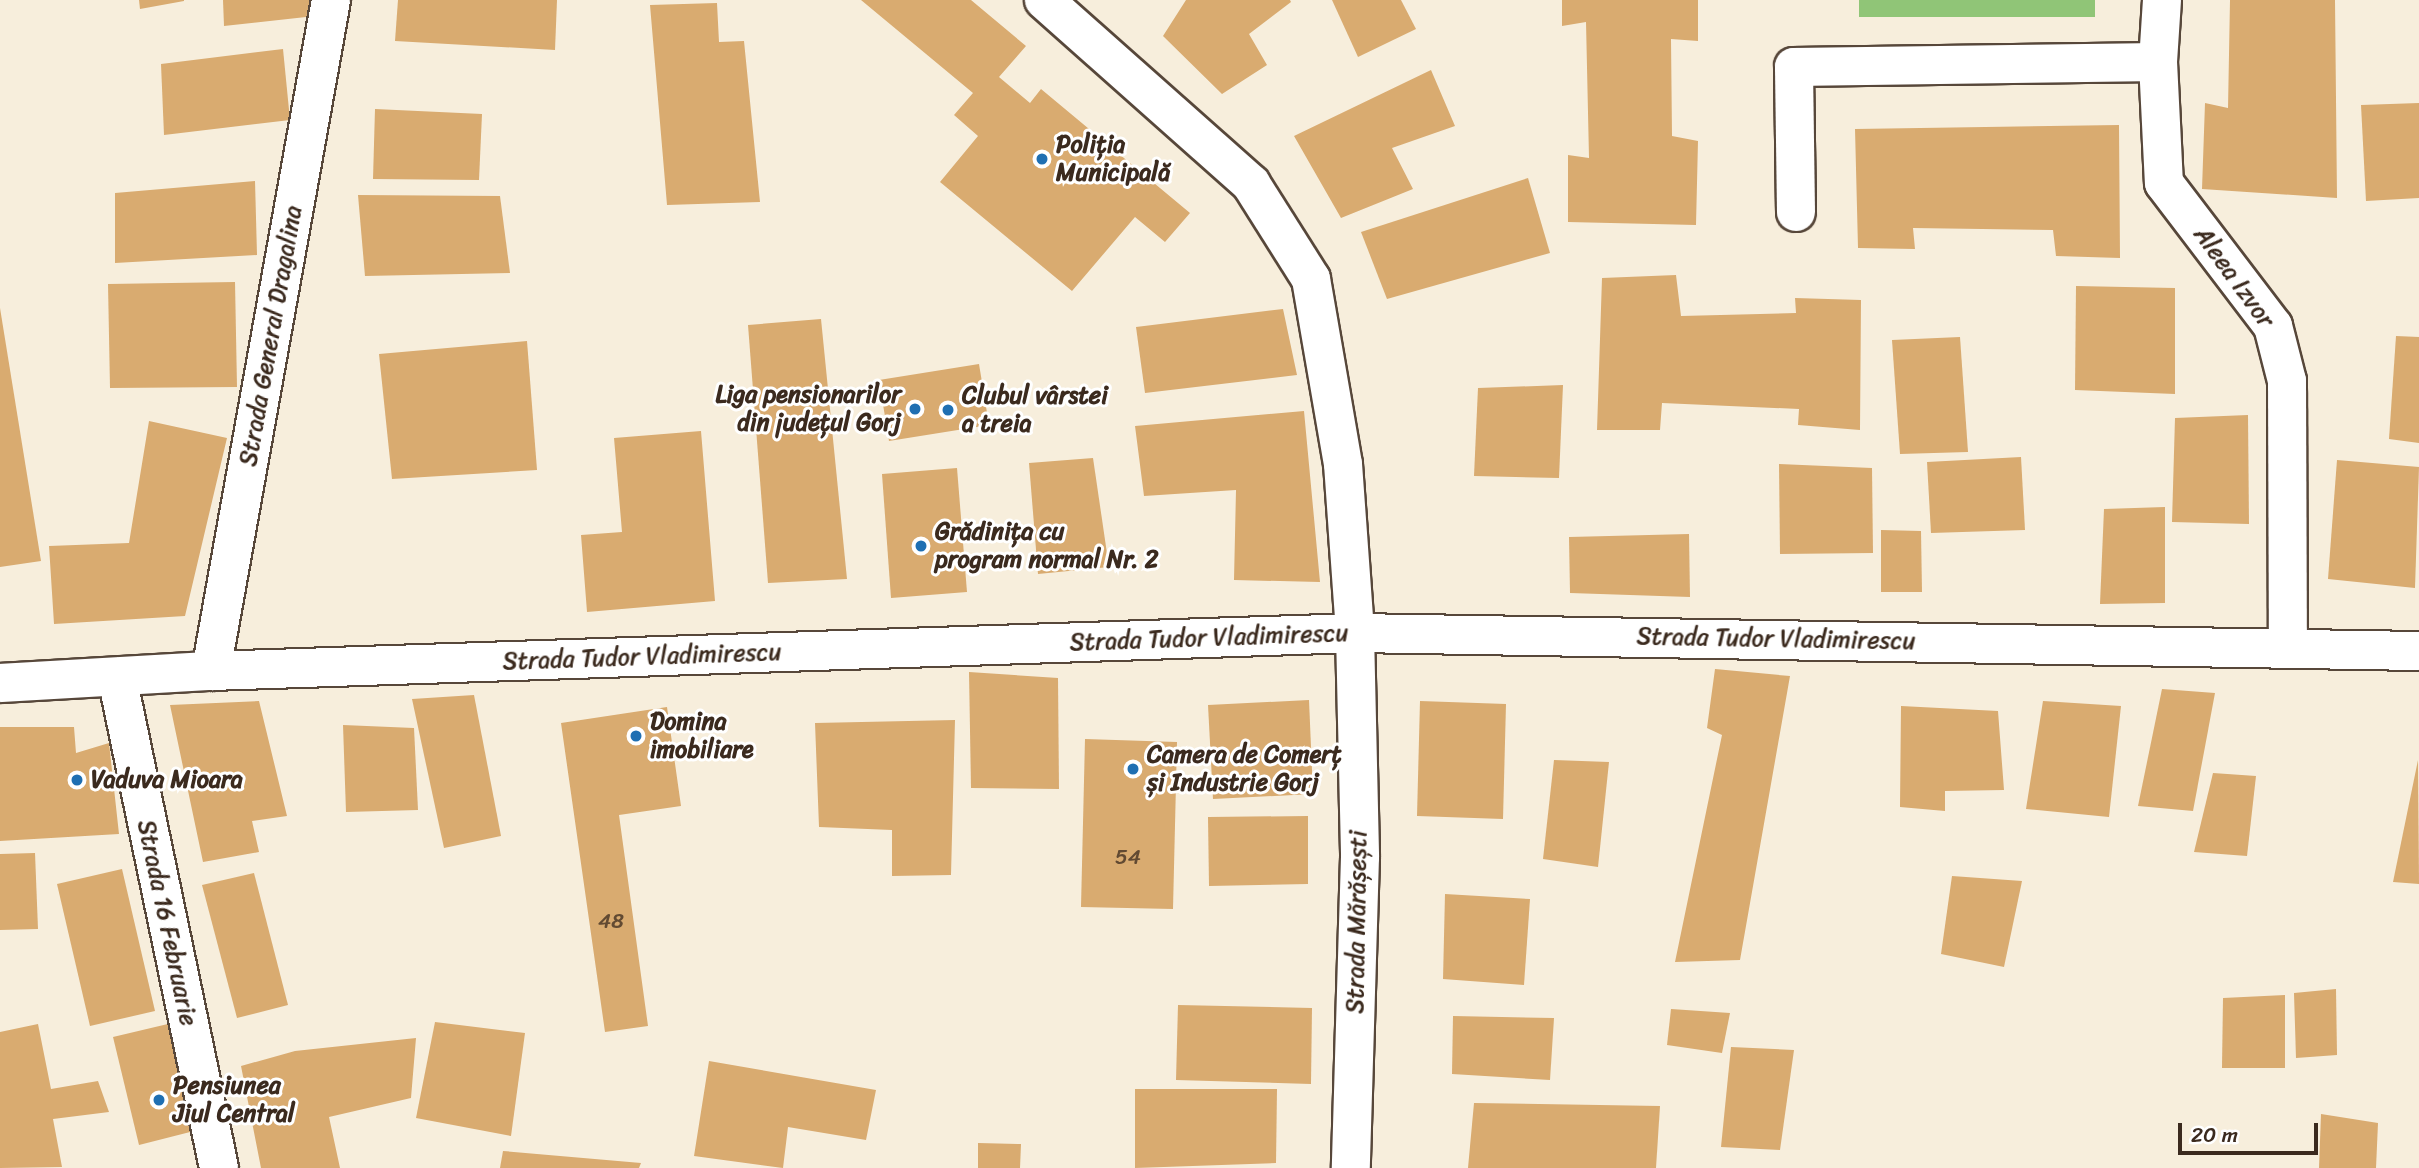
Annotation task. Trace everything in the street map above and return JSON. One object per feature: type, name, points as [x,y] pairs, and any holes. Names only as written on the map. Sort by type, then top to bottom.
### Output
[{"type":"street","name":"Strada General Dragalina","points":[[211,671],[331,0]]},
{"type":"street","name":"Strada Mărășești","points":[[1044,0],[1251,184],[1311,279],[1343,464],[1355,633],[1360,857],[1351,1168]]},
{"type":"street","name":"Aleea Izvor","points":[[2162,0],[2158,62],[2164,183],[2273,326],[2287,381],[2288,647]]},
{"type":"street","points":[[1796,212],[1794,67],[2158,62]]},
{"type":"street","name":"Strada Tudor Vladimirescu","points":[[0,683],[211,671],[1355,633],[2419,651]]},
{"type":"street","name":"Strada 16 Februarie","points":[[117,677],[214,1167]]},
{"type":"green space","points":[[1859,0],[2095,0],[2095,17],[1859,17]]},
{"type":"building","points":[[139,0],[184,0],[184,1],[140,9]]},
{"type":"building","points":[[223,0],[316,0],[315,16],[224,26]]},
{"type":"building","points":[[398,0],[557,0],[555,50],[395,41]]},
{"type":"building","name":"Poliția Municipală","points":[[861,0],[971,0],[1026,46],[999,77],[1030,103],[1041,89],[1190,213],[1165,242],[1135,217],[1072,291],[940,182],[978,136],[954,115],[973,93]]},
{"type":"building","points":[[1186,0],[1291,2],[1249,34],[1267,65],[1222,94],[1163,36]]},
{"type":"building","points":[[1332,0],[1401,0],[1416,29],[1358,57]]},
{"type":"building","points":[[1562,0],[1698,0],[1698,41],[1671,39],[1672,136],[1698,141],[1696,225],[1568,222],[1568,155],[1589,158],[1586,22],[1562,26]]},
{"type":"building","points":[[2230,0],[2335,0],[2337,198],[2202,189],[2205,103],[2228,108]]},
{"type":"building","points":[[717,3],[719,42],[744,41],[760,202],[667,205],[650,5]]},
{"type":"building","points":[[283,49],[290,120],[164,135],[161,64]]},
{"type":"building","points":[[1431,70],[1455,126],[1392,148],[1413,189],[1341,218],[1294,136]]},
{"type":"building","points":[[2419,103],[2419,198],[2366,201],[2361,105]]},
{"type":"building","points":[[375,109],[482,114],[479,180],[373,179]]},
{"type":"building","points":[[2119,125],[2120,258],[2056,256],[2053,230],[1913,228],[1915,249],[1858,248],[1855,129]]},
{"type":"building","points":[[1528,178],[1550,253],[1387,299],[1361,232]]},
{"type":"building","points":[[255,181],[257,255],[115,263],[115,193]]},
{"type":"building","points":[[358,195],[500,196],[510,273],[365,276]]},
{"type":"building","points":[[1676,275],[1681,316],[1796,313],[1795,298],[1861,300],[1860,430],[1798,425],[1799,409],[1662,403],[1660,430],[1597,430],[1602,278]]},
{"type":"building","points":[[235,282],[237,387],[110,388],[108,284]]},
{"type":"building","points":[[2076,286],[2175,288],[2175,394],[2075,390]]},
{"type":"building","points":[[0,308],[41,561],[0,567]]},
{"type":"building","points":[[1283,309],[1297,375],[1145,393],[1136,327]]},
{"type":"building","points":[[821,319],[847,579],[768,583],[748,325]]},
{"type":"building","points":[[2396,336],[2419,337],[2419,443],[2389,439]]},
{"type":"building","points":[[1960,337],[1968,452],[1900,454],[1892,340]]},
{"type":"building","points":[[527,341],[537,470],[392,479],[379,354]]},
{"type":"building","points":[[979,364],[989,425],[889,441],[879,380]]},
{"type":"building","points":[[1563,385],[1559,478],[1474,476],[1478,388]]},
{"type":"building","points":[[1304,411],[1320,582],[1234,580],[1236,490],[1144,496],[1135,426]]},
{"type":"building","points":[[2248,415],[2249,524],[2172,522],[2175,418]]},
{"type":"building","points":[[149,421],[227,438],[185,616],[54,624],[49,546],[129,543]]},
{"type":"building","points":[[701,431],[715,601],[587,612],[581,535],[622,532],[614,438]]},
{"type":"building","points":[[2021,457],[2025,530],[1931,533],[1927,462]]},
{"type":"building","points":[[1093,458],[1109,567],[1038,574],[1029,463]]},
{"type":"building","points":[[2337,460],[2419,467],[2415,588],[2328,579]]},
{"type":"building","points":[[1779,464],[1872,468],[1873,553],[1780,554]]},
{"type":"building","points":[[957,468],[967,592],[891,598],[882,474]]},
{"type":"building","points":[[2165,507],[2165,603],[2100,604],[2104,509]]},
{"type":"building","points":[[1881,530],[1921,531],[1922,592],[1881,592]]},
{"type":"building","points":[[1689,534],[1690,597],[1570,593],[1569,537]]},
{"type":"building","points":[[1715,669],[1790,676],[1740,960],[1675,962],[1722,735],[1707,728]]},
{"type":"building","points":[[969,672],[1058,678],[1059,789],[971,788]]},
{"type":"building","points":[[2162,689],[2215,693],[2193,811],[2138,806]]},
{"type":"building","points":[[474,695],[501,836],[444,848],[412,699]]},
{"type":"building","points":[[1309,700],[1313,794],[1213,799],[1208,705]]},
{"type":"building","points":[[259,701],[287,816],[252,821],[259,852],[203,862],[170,705]]},
{"type":"building","points":[[1420,701],[1506,704],[1503,819],[1417,816]]},
{"type":"building","points":[[2043,701],[2121,706],[2109,817],[2026,809]]},
{"type":"building","points":[[1901,706],[1998,711],[2004,790],[1945,791],[1945,811],[1900,807]]},
{"type":"building","points":[[667,707],[681,806],[619,815],[648,1026],[605,1032],[561,723]]},
{"type":"building","points":[[955,720],[951,875],[892,876],[892,830],[819,827],[815,723]]},
{"type":"building","points":[[343,725],[414,728],[418,810],[346,812]]},
{"type":"building","points":[[0,727],[74,727],[76,753],[109,743],[119,834],[0,841]]},
{"type":"building","points":[[1085,739],[1177,742],[1173,909],[1081,907]]},
{"type":"building","points":[[1554,760],[1609,762],[1598,867],[1543,859]]},
{"type":"building","points":[[2418,760],[2419,884],[2393,882]]},
{"type":"building","points":[[2213,773],[2256,776],[2247,856],[2194,852]]},
{"type":"building","points":[[1308,816],[1308,884],[1209,886],[1208,817]]},
{"type":"building","points":[[35,853],[38,929],[0,930],[0,854]]},
{"type":"building","points":[[122,869],[155,1011],[90,1026],[57,884]]},
{"type":"building","points":[[254,873],[288,1005],[237,1018],[202,885]]},
{"type":"building","points":[[1952,876],[2022,881],[2004,967],[1941,954]]},
{"type":"building","points":[[1445,894],[1530,899],[1524,985],[1443,979]]},
{"type":"building","points":[[2336,989],[2337,1055],[2296,1058],[2294,993]]},
{"type":"building","points":[[2285,995],[2285,1068],[2222,1068],[2223,998]]},
{"type":"building","points":[[1178,1005],[1312,1008],[1311,1084],[1176,1080]]},
{"type":"building","points":[[1671,1009],[1730,1013],[1722,1053],[1667,1045]]},
{"type":"building","points":[[1453,1016],[1554,1018],[1550,1080],[1452,1074]]},
{"type":"building","points":[[435,1022],[525,1033],[511,1136],[416,1118]]},
{"type":"building","points":[[172,1023],[198,1130],[139,1145],[113,1037]]},
{"type":"building","points":[[38,1024],[51,1089],[98,1081],[109,1112],[53,1119],[62,1167],[0,1168],[0,1032]]},
{"type":"building","points":[[416,1038],[411,1098],[329,1117],[340,1168],[261,1168],[241,1066],[295,1051]]},
{"type":"building","points":[[1731,1047],[1794,1050],[1780,1150],[1721,1147]]},
{"type":"building","points":[[709,1061],[876,1090],[866,1140],[788,1127],[783,1168],[694,1156]]},
{"type":"building","points":[[1135,1089],[1277,1089],[1276,1163],[1135,1168]]},
{"type":"building","points":[[1474,1103],[1660,1106],[1656,1168],[1468,1168]]},
{"type":"building","points":[[2321,1114],[2378,1123],[2376,1168],[2319,1168]]},
{"type":"building","points":[[978,1143],[1021,1144],[1020,1168],[978,1168]]},
{"type":"building","points":[[503,1151],[641,1163],[639,1168],[500,1168]]},
{"type":"place","name":"Poliția Municipală","points":[[1042,159]]},
{"type":"place","name":"Liga pensionarilor din județul Gorj","points":[[915,409]]},
{"type":"place","name":"Clubul vârstei a treia","points":[[948,410]]},
{"type":"place","name":"Grădinița cu program normal Nr. 2","points":[[921,546]]},
{"type":"place","name":"Domina imobiliare","points":[[636,736]]},
{"type":"place","name":"Camera de Comerț și Industrie Gorj","points":[[1133,769]]},
{"type":"place","name":"Vaduva Mioara","points":[[77,780]]},
{"type":"place","name":"Pensiunea Jiul Central","points":[[159,1100]]}]
